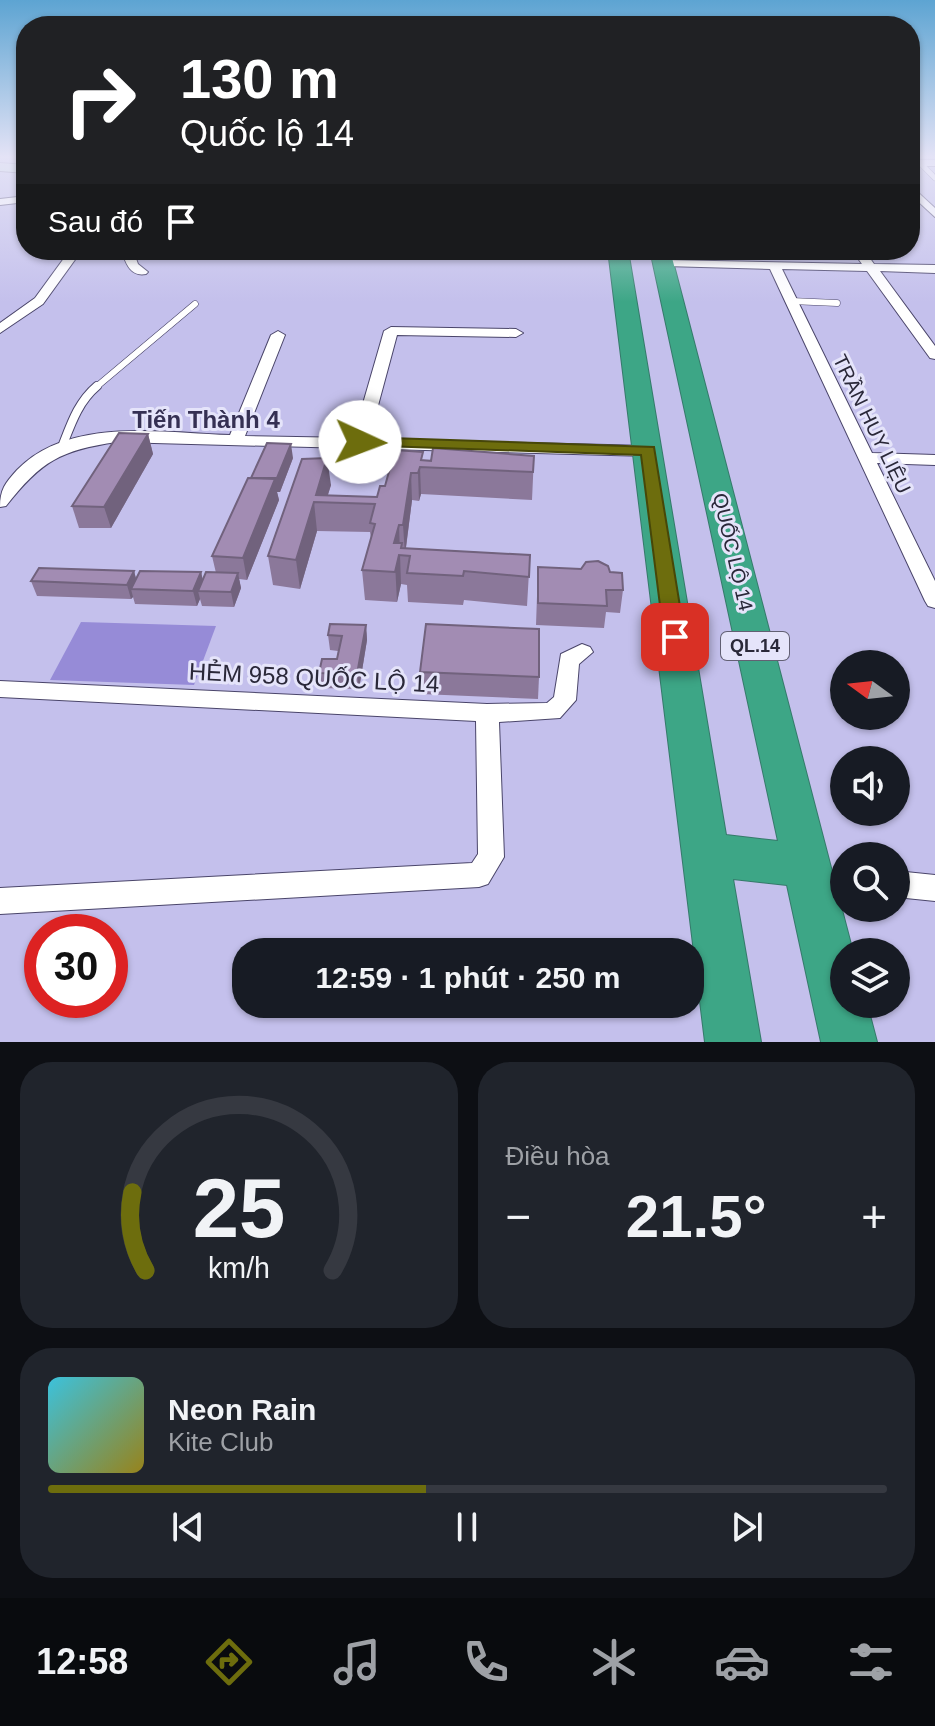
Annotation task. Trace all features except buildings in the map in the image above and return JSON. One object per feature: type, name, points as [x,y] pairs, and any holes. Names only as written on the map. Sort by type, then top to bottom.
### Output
[{"type":"highway","points":[[619,260],[733,1042]]},
{"type":"highway","name":"QUỐC LỘ 14","points":[[664,260],[849,1042]]},
{"type":"highway","points":[[705,854],[806,866]]},
{"type":"street","points":[[0,329],[39,301],[69,260]]},
{"type":"street","points":[[131,260],[133,266],[142,272]]},
{"type":"street","points":[[705,260],[935,269]]},
{"type":"street","points":[[865,260],[935,355]]},
{"type":"street","name":"TRẦN HUY LIỆU","points":[[774,265],[935,601]]},
{"type":"street","points":[[360,442],[391,331],[516,333]]},
{"type":"street","points":[[237,437],[278,335]]},
{"type":"street","points":[[0,502],[37,457],[62,447],[117,437],[237,437],[648,451]]},
{"type":"street","points":[[866,458],[935,460]]},
{"type":"street","name":"HẺM 958 QUỐC LỘ 14","points":[[0,689],[487,713],[552,712],[565,700],[569,660],[582,652]]},
{"type":"street","points":[[0,901],[479,875],[488,867],[491,857],[487,713]]},
{"type":"street","points":[[910,885],[935,888]]},
{"type":"lane","points":[[791,301],[837,303]]},
{"type":"lane","points":[[62,447],[74,415],[86,395],[195,304]]},
{"type":"shaded area","points":[[81,622],[216,626],[194,685],[50,680]]},
{"type":"district","name":"Tiến Thành 4","points":[[206,420]]},
{"type":"route","points":[[360,442],[648,451],[675,637]]}]
